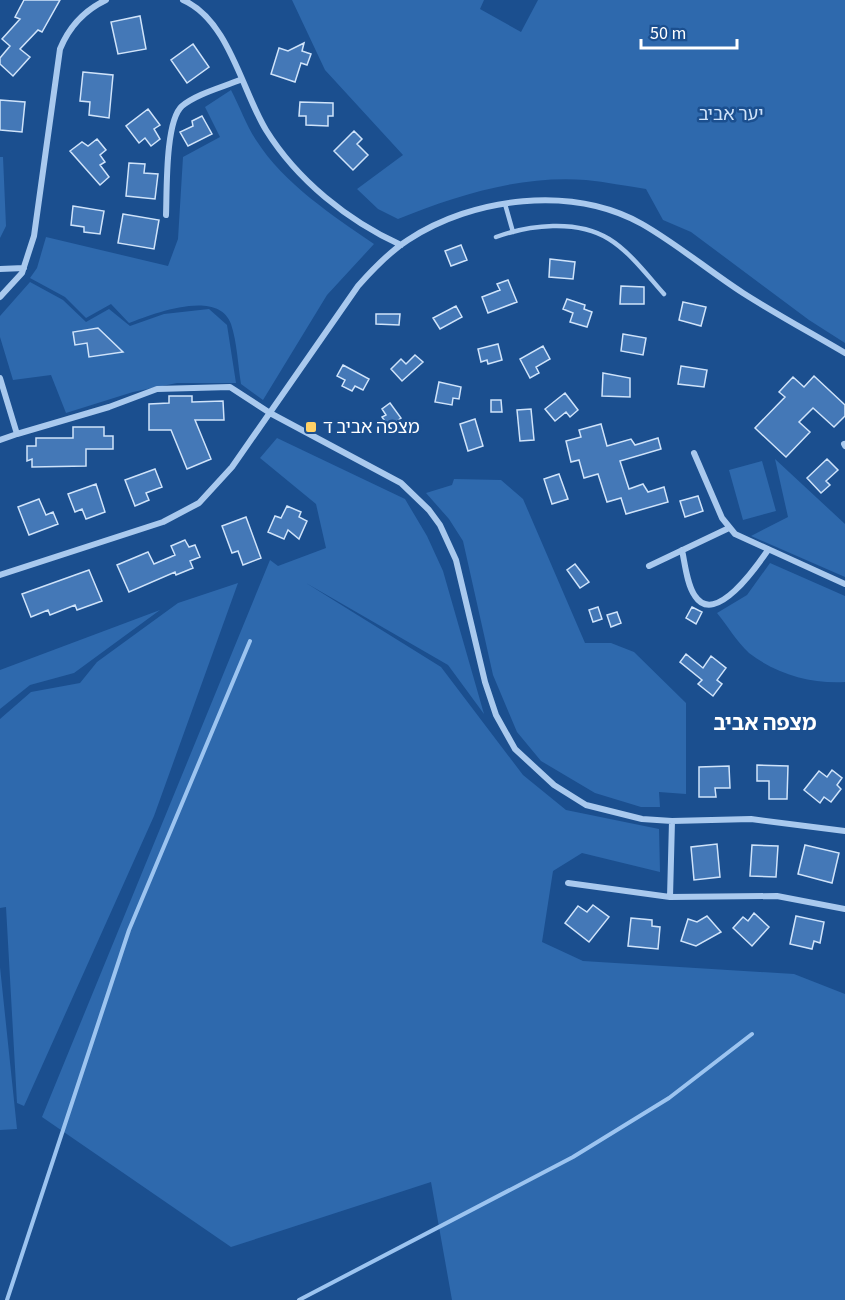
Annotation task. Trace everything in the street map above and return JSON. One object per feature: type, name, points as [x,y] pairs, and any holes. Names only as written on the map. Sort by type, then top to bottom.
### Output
[{"type":"street","points":[[0,297],[24,268],[34,236],[60,49],[66,34],[79,19],[106,0]]},
{"type":"street","points":[[183,0],[200,11],[211,24],[234,60],[266,131],[294,168],[354,218],[379,235],[401,245]]},
{"type":"street","points":[[166,215],[172,130],[178,111],[193,100],[242,79]]},
{"type":"street","points":[[0,575],[182,514],[215,488],[358,286],[401,245],[429,227],[455,216],[505,204],[537,201],[569,202],[591,206],[641,224],[745,294],[845,353]]},
{"type":"street","points":[[0,269],[24,268]]},
{"type":"street","points":[[0,378],[17,434]]},
{"type":"street","points":[[0,440],[109,407],[157,389],[230,387],[270,412],[400,483],[429,510],[449,542],[456,560],[496,715],[510,741],[530,765],[563,792],[586,805],[621,815],[672,821],[751,819],[845,831]]},
{"type":"street","points":[[694,453],[729,528],[750,543],[845,584]]},
{"type":"street","points":[[649,566],[729,528]]},
{"type":"street","points":[[682,550],[694,595],[701,603],[711,605],[736,590],[768,550]]},
{"type":"street","points":[[670,897],[672,821]]},
{"type":"street","points":[[568,883],[670,897],[777,896],[845,909]]},
{"type":"lane","points":[[505,204],[513,232]]},
{"type":"lane","points":[[496,237],[513,232],[560,226],[607,237],[634,261],[664,294]]},
{"type":"green space","name":"יער אביב","points":[[292,0],[484,0],[480,9],[521,32],[538,0],[845,0],[845,343],[809,320],[691,232],[663,220],[646,189],[586,180],[562,179],[490,189],[443,202],[398,219],[378,209],[357,189],[403,155],[325,70]]},
{"type":"green space","points":[[231,90],[252,134],[280,171],[310,198],[374,244],[327,295],[263,400],[241,384],[231,324],[224,313],[213,307],[199,305],[168,310],[129,323],[111,304],[86,318],[65,297],[30,278],[37,268],[46,237],[168,266],[178,239],[183,157],[220,137],[205,107]]},
{"type":"green space","points":[[0,157],[3,157],[6,226],[0,238]]},
{"type":"green space","points":[[30,282],[63,300],[86,322],[109,309],[130,326],[164,314],[209,309],[227,325],[236,383],[177,383],[133,392],[66,413],[51,375],[13,380],[0,337],[0,316]]},
{"type":"green space","points":[[277,438],[405,499],[427,536],[443,571],[484,714],[448,665],[306,583],[441,667],[523,775],[566,810],[659,829],[660,872],[582,853],[553,871],[542,942],[583,961],[794,974],[845,994],[845,1300],[452,1300],[431,1182],[231,1247],[42,1117],[270,560],[278,566],[326,548],[316,504],[260,458]]},
{"type":"green space","points":[[775,459],[845,524],[845,577],[751,536],[788,517]]},
{"type":"green space","points":[[762,461],[776,511],[743,520],[729,470]]},
{"type":"green space","points":[[454,479],[501,480],[523,499],[585,643],[611,643],[634,652],[686,703],[686,794],[659,792],[660,807],[641,807],[595,793],[541,761],[517,732],[493,675],[463,541],[449,519],[426,493],[452,485]]},
{"type":"green space","points":[[770,563],[845,596],[845,682],[807,679],[771,667],[745,649],[717,613],[747,595]]},
{"type":"green space","points":[[238,583],[154,816],[24,1106],[17,1103],[6,907],[0,908],[0,719],[31,692],[80,683],[97,662],[178,603]]},
{"type":"green space","points":[[160,610],[74,673],[30,685],[0,709],[0,670]]},
{"type":"green space","points":[[0,967],[17,1129],[0,1130]]},
{"type":"building","points":[[24,0],[60,0],[42,32],[38,30],[20,49],[30,57],[13,76],[0,64],[0,58],[10,46],[2,39],[20,19],[15,17]]},
{"type":"building","points":[[140,16],[146,49],[118,54],[111,22]]},
{"type":"building","points":[[304,43],[302,51],[311,54],[307,65],[301,63],[295,82],[271,74],[279,48],[288,51]]},
{"type":"building","points":[[193,44],[209,67],[187,83],[171,60]]},
{"type":"building","points":[[83,72],[113,75],[109,118],[89,115],[90,102],[80,101]]},
{"type":"building","points":[[0,100],[25,102],[22,132],[0,130]]},
{"type":"building","points":[[300,102],[333,103],[333,116],[328,116],[328,126],[306,125],[306,116],[299,116]]},
{"type":"building","points":[[148,109],[160,125],[154,129],[160,139],[151,146],[145,138],[139,143],[126,126]]},
{"type":"building","points":[[202,116],[212,134],[188,146],[180,132],[193,126],[192,121]]},
{"type":"building","points":[[354,131],[362,139],[357,144],[368,155],[353,170],[334,151]]},
{"type":"building","points":[[97,139],[106,150],[100,155],[105,162],[100,165],[109,177],[100,185],[70,151],[82,142],[88,146]]},
{"type":"building","points":[[129,163],[145,164],[144,173],[158,174],[155,199],[126,196]]},
{"type":"building","points":[[73,206],[104,211],[100,234],[84,232],[84,227],[71,225]]},
{"type":"building","points":[[123,214],[159,220],[154,249],[118,243]]},
{"type":"building","points":[[461,245],[467,260],[451,266],[445,251]]},
{"type":"building","points":[[550,259],[575,262],[573,279],[549,277]]},
{"type":"building","points":[[508,280],[517,302],[488,313],[482,297],[500,290],[497,284]]},
{"type":"building","points":[[621,286],[644,287],[644,304],[620,304]]},
{"type":"building","points":[[567,299],[585,305],[584,309],[592,312],[587,327],[570,322],[573,313],[563,309]]},
{"type":"building","points":[[683,302],[706,307],[701,326],[679,320]]},
{"type":"building","points":[[456,306],[462,317],[440,329],[433,318]]},
{"type":"building","points":[[376,314],[400,314],[399,325],[376,324]]},
{"type":"building","points":[[98,328],[123,352],[89,357],[87,343],[75,345],[73,332]]},
{"type":"building","points":[[623,334],[646,338],[643,355],[621,351]]},
{"type":"building","points":[[498,344],[502,360],[488,364],[487,360],[481,362],[478,349]]},
{"type":"building","points":[[543,346],[550,359],[536,367],[539,373],[530,378],[520,359]]},
{"type":"building","points":[[415,355],[423,362],[402,381],[391,369],[401,359],[406,364]]},
{"type":"building","points":[[343,365],[369,379],[363,390],[355,386],[352,391],[342,386],[345,380],[337,376]]},
{"type":"building","points":[[681,366],[707,370],[704,387],[678,384]]},
{"type":"building","points":[[603,373],[630,378],[630,397],[602,396]]},
{"type":"building","points":[[814,376],[845,405],[845,416],[834,427],[813,408],[799,422],[810,432],[786,457],[755,428],[785,397],[779,392],[793,377],[804,387]]},
{"type":"building","points":[[439,382],[461,387],[459,399],[453,398],[452,405],[435,402]]},
{"type":"building","points":[[565,393],[578,410],[570,417],[566,412],[555,421],[545,409]]},
{"type":"building","points":[[169,396],[192,396],[192,402],[223,401],[224,420],[195,420],[211,459],[187,469],[171,430],[149,430],[149,404],[169,403]]},
{"type":"building","points":[[491,400],[501,400],[502,412],[491,412]]},
{"type":"building","points":[[390,403],[401,418],[389,427],[382,417],[386,415],[382,409]]},
{"type":"building","points":[[531,409],[534,440],[520,441],[517,410]]},
{"type":"building","points":[[475,419],[483,446],[468,451],[460,424]]},
{"type":"building","points":[[601,424],[607,446],[631,439],[635,445],[658,438],[661,449],[620,461],[629,489],[643,484],[648,492],[664,487],[668,502],[626,514],[621,498],[607,502],[598,474],[584,478],[579,460],[571,462],[566,441],[581,437],[579,430]]},
{"type":"building","points":[[73,427],[104,427],[104,436],[113,436],[113,449],[86,449],[86,466],[32,467],[32,459],[27,461],[27,446],[36,446],[36,438],[73,438]]},
{"type":"building","points":[[827,459],[838,470],[826,481],[830,485],[821,493],[807,478]]},
{"type":"building","points":[[155,469],[162,487],[146,493],[149,500],[135,506],[125,480]]},
{"type":"building","points":[[559,474],[568,499],[552,504],[544,479]]},
{"type":"building","points":[[96,484],[105,512],[86,519],[82,509],[75,512],[68,494]]},
{"type":"building","points":[[698,496],[703,511],[685,517],[680,501]]},
{"type":"building","points":[[39,499],[46,515],[53,512],[58,524],[29,535],[18,507]]},
{"type":"building","points":[[287,506],[301,512],[299,517],[307,521],[299,539],[288,530],[284,539],[268,532],[275,516],[281,518]]},
{"type":"building","points":[[246,517],[261,558],[243,565],[238,551],[232,553],[222,526]]},
{"type":"building","points":[[185,540],[189,547],[195,545],[200,557],[190,561],[193,568],[176,575],[175,572],[129,592],[117,565],[148,552],[154,564],[175,555],[171,546]]},
{"type":"building","points":[[575,564],[589,582],[580,588],[567,570]]},
{"type":"building","points":[[89,570],[102,601],[77,610],[75,605],[50,615],[48,610],[31,617],[22,594]]},
{"type":"building","points":[[598,607],[602,619],[593,622],[589,610]]},
{"type":"building","points":[[692,607],[702,612],[696,624],[686,618]]},
{"type":"building","points":[[617,612],[621,623],[611,627],[607,615]]},
{"type":"building","points":[[686,654],[703,668],[711,656],[726,668],[717,680],[722,684],[713,696],[698,684],[702,680],[680,662]]},
{"type":"building","points":[[757,765],[788,766],[787,799],[769,799],[769,781],[757,781]]},
{"type":"building","points":[[729,766],[730,788],[715,788],[716,797],[699,797],[699,767]]},
{"type":"building","points":[[832,770],[842,778],[837,785],[841,789],[831,802],[824,797],[820,803],[804,790],[819,771],[827,777]]},
{"type":"building","points":[[717,844],[720,877],[694,880],[691,847]]},
{"type":"building","points":[[752,845],[778,846],[776,877],[750,876]]},
{"type":"building","points":[[805,845],[839,853],[832,883],[798,874]]},
{"type":"building","points":[[593,905],[609,917],[589,942],[565,923],[578,906],[587,912]]},
{"type":"building","points":[[754,913],[769,927],[752,946],[733,928],[743,917],[748,921]]},
{"type":"building","points":[[707,916],[721,932],[696,946],[681,941],[688,919],[697,922]]},
{"type":"building","points":[[796,916],[824,922],[820,943],[814,941],[812,949],[790,944]]},
{"type":"building","points":[[631,918],[652,920],[652,926],[660,927],[658,949],[628,946]]},
{"type":"waterway","points":[[7,1300],[129,930],[250,641]]},
{"type":"waterway","points":[[299,1300],[573,1157],[669,1098],[752,1034]]},
{"type":"place","name":"מצפה אביב ד","points":[[311,427]]},
{"type":"district","name":"מצפה אביב","points":[[765,723]]}]
